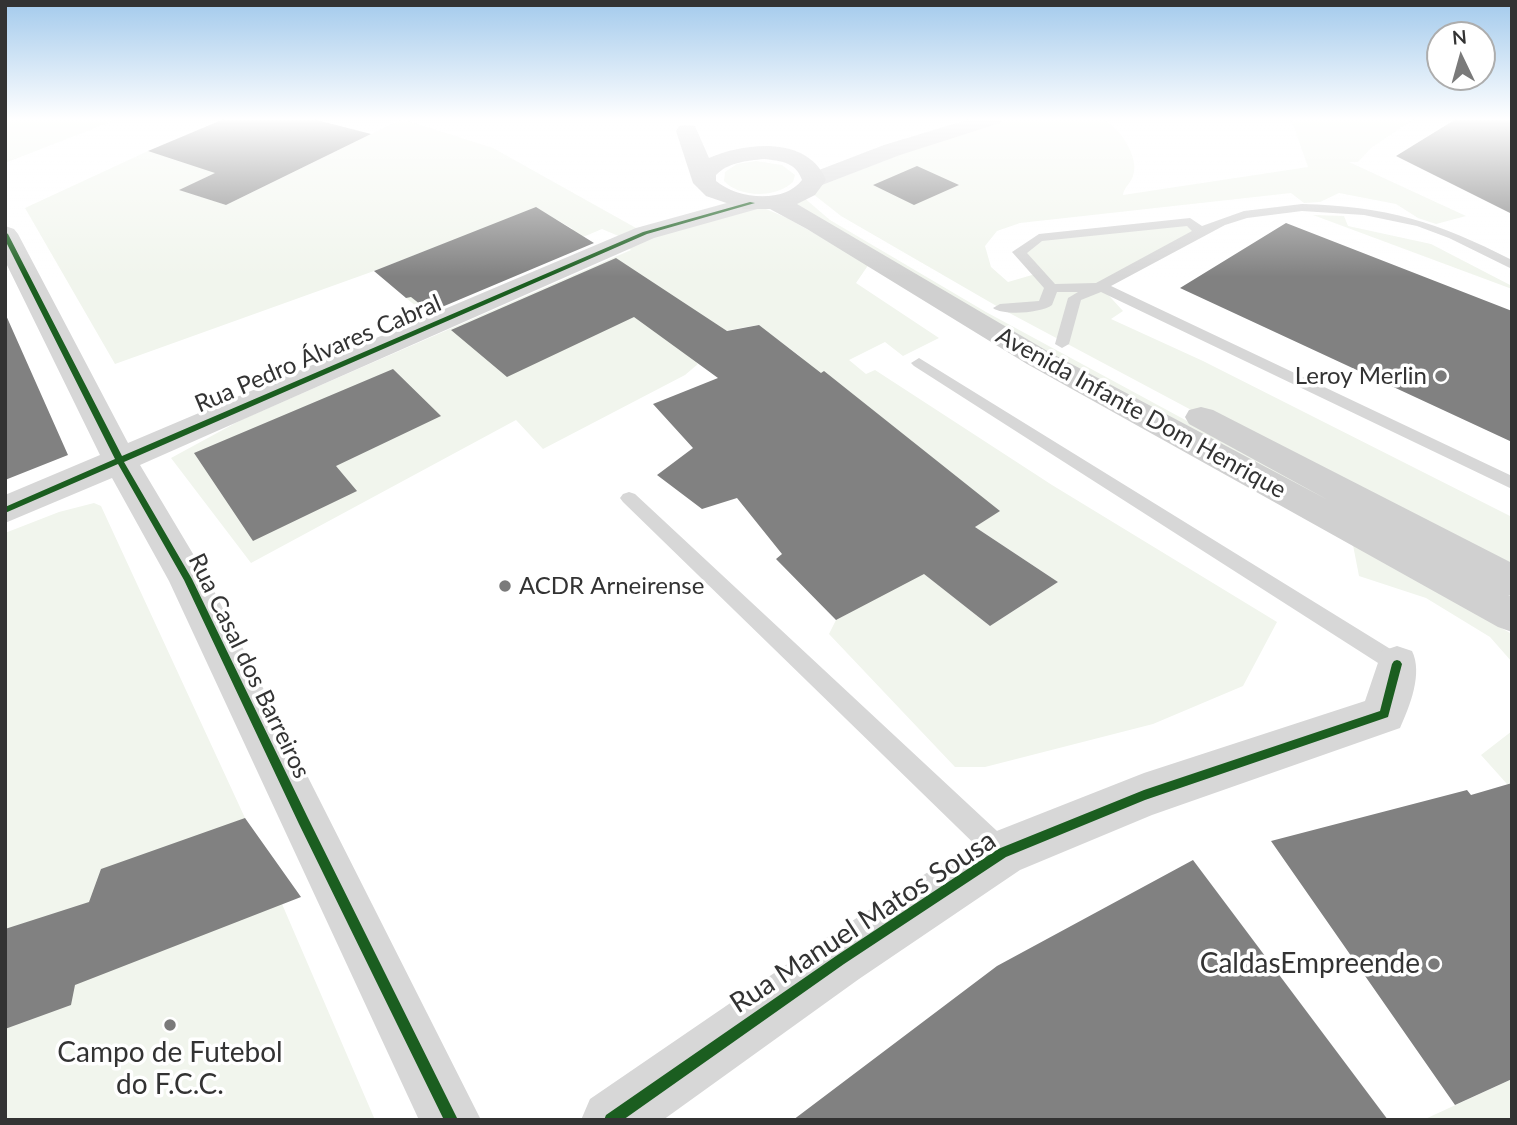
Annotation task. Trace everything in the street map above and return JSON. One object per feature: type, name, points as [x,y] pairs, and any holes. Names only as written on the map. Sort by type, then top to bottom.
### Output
[{"type":"main road","points":[[702,172],[704,178]]},
{"type":"main road","points":[[704,178],[708,172]]},
{"type":"main road","name":"Avenida Infante Dom Henrique","points":[[809,172],[811,185],[841,216],[1062,344],[1512,581]]},
{"type":"main road","name":"Avenida Infante Dom Henrique","points":[[704,178],[721,196],[763,202],[816,224],[1038,358],[1512,616]]},
{"type":"main road","points":[[763,202],[794,197],[811,185]]},
{"type":"street","points":[[811,185],[842,172]]},
{"type":"street","points":[[645,233],[704,178]]},
{"type":"street","points":[[645,233],[763,202]]},
{"type":"street","name":"Rua Pedro Álvares Cabral","points":[[5,510],[645,233]]},
{"type":"street","name":"Rua Casal dos Barreiros","points":[[5,234],[120,461],[188,579],[451,1120]]},
{"type":"street","name":"Rua Manuel Matos Sousa","points":[[611,1120],[840,960],[1002,853],[1144,794],[1384,714],[1397,664]]},
{"type":"lane","points":[[1062,344],[1075,298],[1102,287],[1201,232],[1248,213],[1358,209],[1443,231],[1512,265]]},
{"type":"lane","points":[[1201,232],[1190,222],[1038,238],[1019,252],[1051,288],[1102,287],[1512,483]]},
{"type":"lane","points":[[1000,308],[1045,305],[1051,288]]},
{"type":"lane","points":[[919,363],[1397,664]]},
{"type":"lane","points":[[629,498],[1002,853]]},
{"type":"shaded area","points":[[104,172],[216,172],[180,190],[226,205],[295,172],[535,172],[645,233],[752,203],[787,218],[869,264],[856,283],[939,338],[903,356],[885,342],[849,360],[866,374],[875,370],[1052,485],[1277,622],[1243,686],[1153,724],[985,767],[955,767],[829,634],[836,620],[923,573],[990,626],[1058,582],[975,527],[999,511],[841,385],[810,400],[801,357],[758,325],[719,332],[682,351],[698,364],[685,375],[543,449],[516,420],[251,563],[171,458],[241,420],[631,250],[623,242],[628,240],[602,229],[417,307],[406,298],[573,229],[536,208],[374,271],[115,364],[25,208]]},
{"type":"shaded area","points":[[725,172],[790,172],[795,175],[793,182],[786,187],[758,194],[731,187],[724,181]]},
{"type":"shaded area","points":[[856,172],[1134,172],[1123,195],[1278,172],[1370,172],[1466,216],[1436,224],[1418,218],[1396,204],[1339,193],[1320,202],[1304,203],[1291,193],[1020,223],[997,231],[985,246],[991,267],[1008,282],[1039,273],[1019,252],[1039,238],[1190,222],[1201,232],[1102,288],[1123,311],[1111,319],[1203,361],[1512,517],[1512,581],[1000,308],[841,216],[808,190]]},
{"type":"shaded area","points":[[802,196],[830,220],[986,312],[1512,597],[1512,606],[1045,354],[791,202]]},
{"type":"shaded area","points":[[1313,215],[1344,216],[1348,226],[1431,244],[1512,286],[1512,289]]},
{"type":"shaded area","points":[[94,503],[101,506],[245,818],[375,1120],[5,1120],[5,533],[59,512]]},
{"type":"shaded area","points":[[1353,545],[1512,634],[1512,662],[1490,637],[1426,598],[1359,576]]},
{"type":"shaded area","points":[[1512,731],[1512,783],[1507,784],[1481,755]]},
{"type":"shaded area","points":[[1512,1079],[1512,1120],[1423,1120]]},
{"type":"building","points":[[210,172],[294,172],[226,205],[179,190],[215,173]]},
{"type":"building","points":[[904,172],[929,172],[959,185],[914,205],[873,185]]},
{"type":"building","points":[[1427,172],[1512,172],[1512,214]]},
{"type":"building","points":[[536,207],[594,243],[430,312],[411,297],[406,298],[374,271]]},
{"type":"building","name":"Leroy Merlin","points":[[1286,223],[1512,311],[1512,442],[1180,288]]},
{"type":"building","points":[[616,258],[727,331],[759,325],[821,373],[824,371],[1000,511],[975,527],[1058,582],[990,626],[924,574],[836,620],[776,559],[782,554],[737,498],[702,509],[657,475],[693,448],[653,404],[718,378],[634,317],[507,377],[451,330]]},
{"type":"building","points":[[5,313],[68,455],[5,480]]},
{"type":"building","points":[[393,369],[441,416],[336,466],[357,491],[253,541],[194,453]]},
{"type":"building","name":"CaldasEmpreende","points":[[1512,783],[1512,1079],[1455,1105],[1271,841],[1467,790],[1471,795]]},
{"type":"building","points":[[245,818],[301,897],[75,985],[71,1005],[5,1029],[5,929],[89,902],[101,869]]},
{"type":"building","points":[[1193,860],[1388,1120],[793,1120],[997,966]]},
{"type":"cycle path","points":[[5,510],[645,233],[752,203]]},
{"type":"cycle path","points":[[5,234],[120,461],[188,579],[451,1120]]},
{"type":"cycle path","points":[[611,1120],[840,960],[1002,853],[1144,795],[1384,714],[1397,664]]},
{"type":"place","name":"Leroy Merlin","points":[[1441,376]]},
{"type":"place","name":"ACDR Arneirense","points":[[505,586]]},
{"type":"place","name":"CaldasEmpreende","points":[[1434,964]]},
{"type":"place","name":"Campo de Futebol do F.C.C.","points":[[170,1025]]}]
